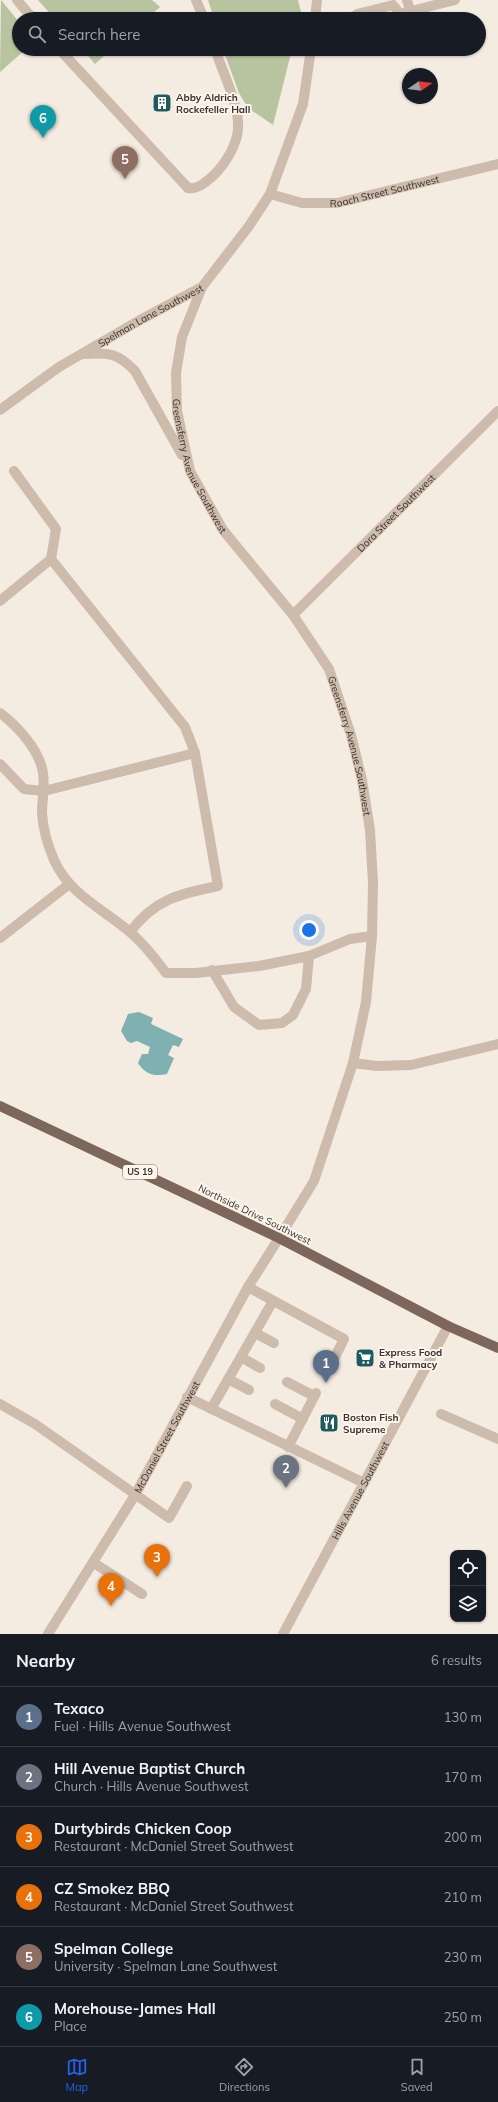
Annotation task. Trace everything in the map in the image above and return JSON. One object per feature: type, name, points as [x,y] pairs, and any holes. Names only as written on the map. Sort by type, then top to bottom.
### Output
[{"type":"main road","name":"Northside Drive Southwest","points":[[0,1106],[279,1238],[448,1326],[498,1348]]},
{"type":"street","points":[[17,0],[27,12]]},
{"type":"street","points":[[196,0],[201,12]]},
{"type":"street","points":[[316,12],[317,0]]},
{"type":"street","points":[[404,12],[408,0]]},
{"type":"street","points":[[413,12],[455,0]]},
{"type":"street","points":[[365,12],[393,5],[400,12]]},
{"type":"street","points":[[65,56],[188,188],[192,189],[206,183],[223,167],[238,129],[234,105],[217,56]]},
{"type":"street","points":[[270,194],[303,104],[311,56]]},
{"type":"street","name":"Roach Street Southwest","points":[[270,194],[302,204],[337,203],[498,164]]},
{"type":"street","name":"Spelman Lane Southwest","points":[[0,410],[59,367],[202,287],[249,226],[270,194]]},
{"type":"street","name":"Greensferry Avenue Southwest","points":[[202,287],[182,338],[176,373],[177,411],[190,470],[223,530],[293,615],[330,669],[351,735],[362,780],[370,830],[373,883],[372,936],[366,1002],[353,1063],[314,1181],[279,1238]]},
{"type":"street","name":"Spelman Lane Southwest","points":[[81,354],[111,354],[124,359],[135,370],[160,412],[190,470]]},
{"type":"street","name":"Dora Street Southwest","points":[[293,615],[498,411]]},
{"type":"street","points":[[0,601],[51,559],[56,529],[14,470]]},
{"type":"street","points":[[51,559],[185,727],[195,753],[218,886],[188,892],[158,904],[142,916],[130,932]]},
{"type":"street","points":[[0,713],[13,723],[32,747],[42,768],[44,792],[42,813],[45,834],[54,861],[68,885],[130,932],[150,951],[166,973],[196,973],[212,970],[259,966],[309,956],[350,939],[372,936]]},
{"type":"street","points":[[0,764],[24,789],[44,792],[195,753]]},
{"type":"street","points":[[0,938],[68,885]]},
{"type":"street","points":[[212,970],[234,1007],[259,1025],[282,1023],[293,1015],[306,989],[309,956]]},
{"type":"street","points":[[353,1063],[377,1066],[411,1065],[498,1044]]},
{"type":"street","name":"McDaniel Street Southwest","points":[[48,1634],[94,1563],[135,1495],[248,1287],[279,1238]]},
{"type":"street","points":[[248,1287],[344,1339],[328,1369]]},
{"type":"street","points":[[211,1409],[273,1301]]},
{"type":"street","name":"Hills Avenue Southwest","points":[[283,1634],[448,1326]]},
{"type":"street","points":[[255,1333],[274,1343]]},
{"type":"street","points":[[241,1357],[260,1368]]},
{"type":"street","points":[[228,1379],[249,1390]]},
{"type":"street","points":[[287,1382],[315,1395],[288,1447]]},
{"type":"street","points":[[187,1397],[364,1483]]},
{"type":"street","points":[[0,1404],[35,1424],[169,1518],[187,1486]]},
{"type":"street","points":[[275,1404],[303,1419]]},
{"type":"street","points":[[441,1414],[498,1439]]},
{"type":"street","points":[[94,1563],[142,1594]]},
{"type":"green space","points":[[1,0],[12,13],[12,56],[18,56],[0,72]]},
{"type":"green space","points":[[38,0],[152,0],[160,7],[154,12],[49,12]]},
{"type":"green space","points":[[208,0],[298,0],[301,12],[212,12]]},
{"type":"green space","points":[[88,56],[104,56],[95,64]]},
{"type":"green space","points":[[226,56],[290,56],[273,125],[248,108],[239,93]]},
{"type":"water","points":[[139,1012],[153,1018],[151,1024],[183,1039],[179,1047],[173,1045],[168,1055],[174,1058],[167,1074],[154,1075],[144,1070],[138,1063],[142,1054],[148,1054],[150,1047],[137,1041],[131,1043],[127,1041],[121,1031],[128,1014]]},
{"type":"place","name":"Abby Aldrich Rockefeller Hall","points":[[162,103]]},
{"type":"place","name":"Morehouse-James Hall","points":[[43,138]]},
{"type":"place","name":"Spelman College","points":[[125,179]]},
{"type":"place","name":"Express Food & Pharmacy","points":[[365,1358]]},
{"type":"place","name":"Texaco","points":[[326,1383]]},
{"type":"place","name":"Boston Fish Supreme","points":[[329,1423]]},
{"type":"place","name":"Hill Avenue Baptist Church","points":[[286,1488]]},
{"type":"place","name":"Durtybirds Chicken Coop","points":[[157,1577]]},
{"type":"place","name":"CZ Smokez BBQ","points":[[111,1606]]}]
